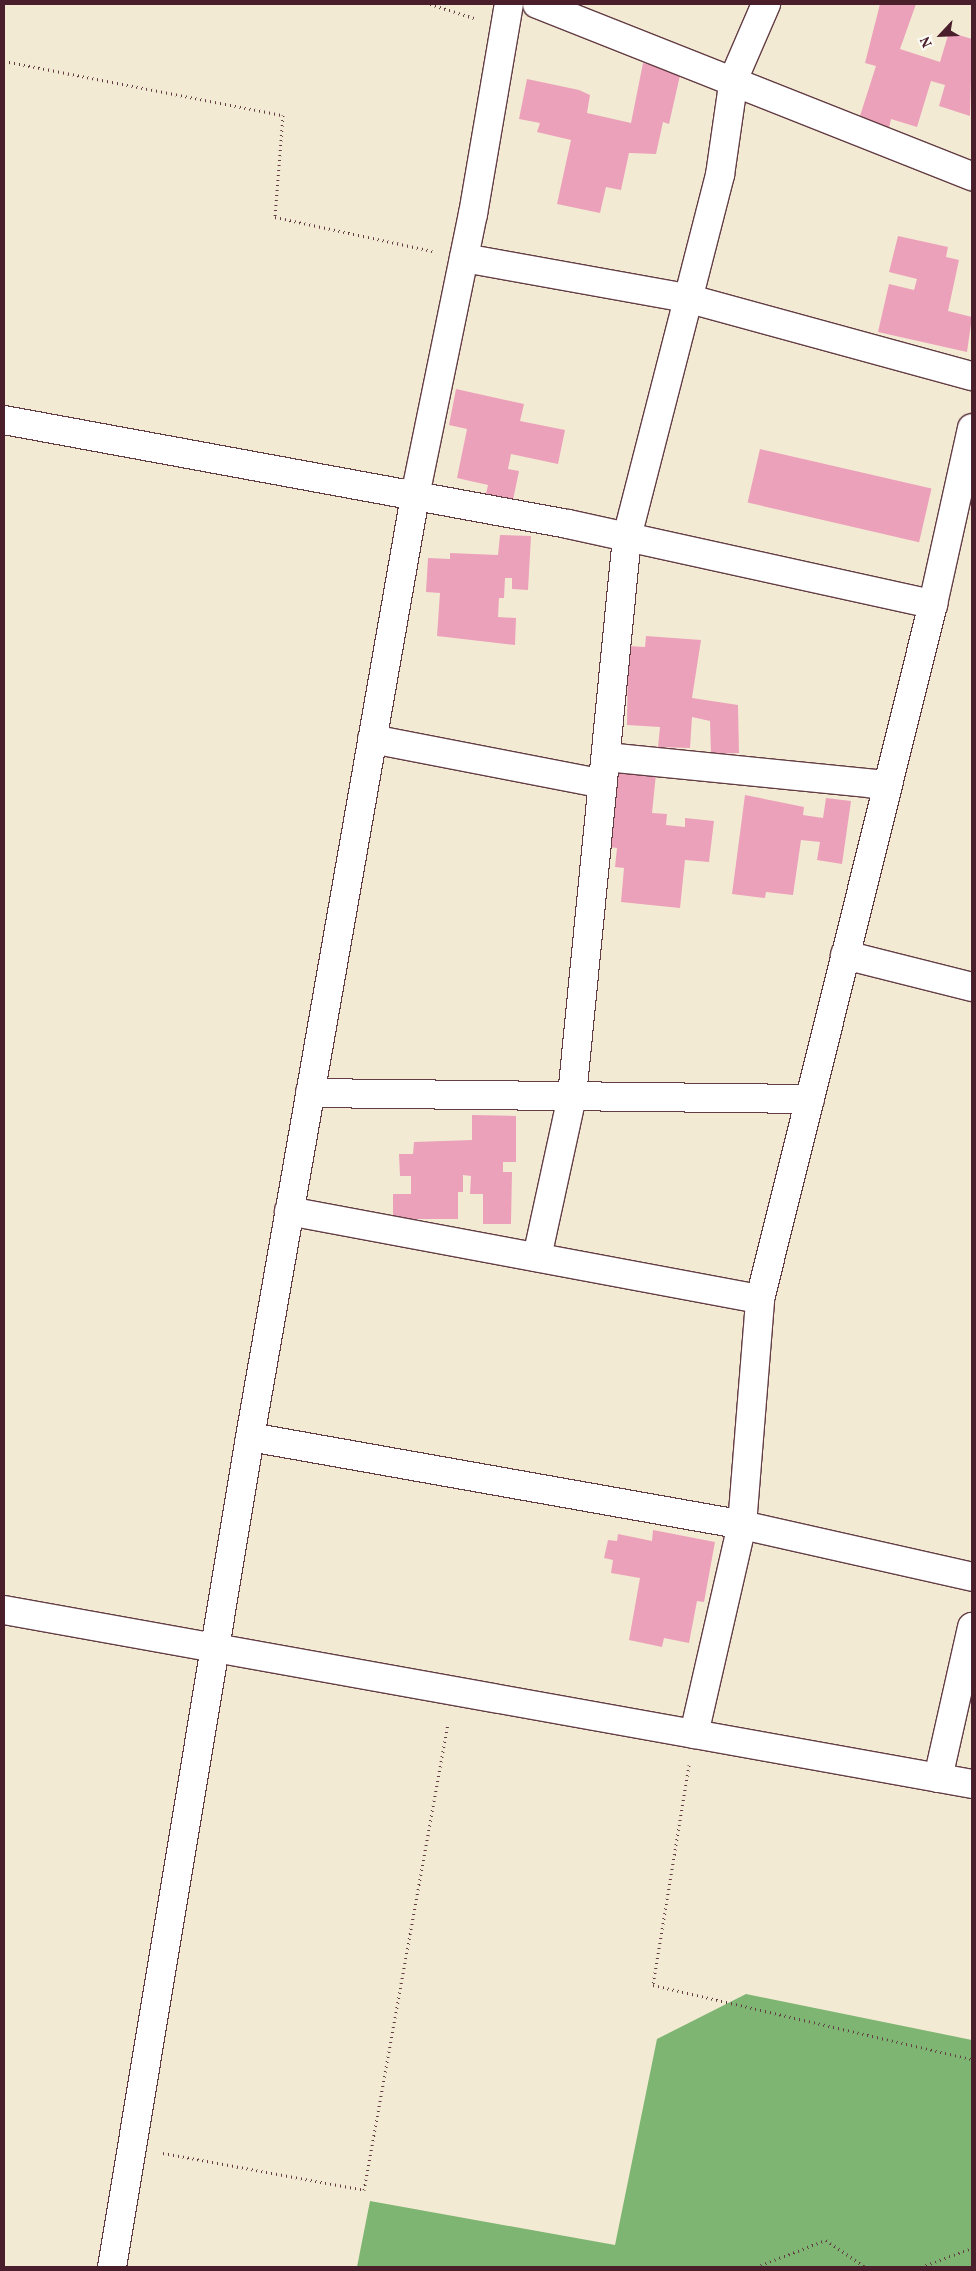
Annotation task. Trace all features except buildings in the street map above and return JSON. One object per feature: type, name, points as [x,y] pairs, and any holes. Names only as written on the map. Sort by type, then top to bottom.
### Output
[{"type":"street","points":[[537,4],[734,78],[972,176]]},
{"type":"street","points":[[537,1257],[572,1096],[627,537],[686,298],[720,175],[734,78],[766,4]]},
{"type":"street","points":[[112,2267],[134,2147],[213,1647],[372,739],[415,496],[464,258],[508,16]]},
{"type":"street","points":[[464,258],[686,298],[972,376]]},
{"type":"street","points":[[4,420],[627,537],[933,604]]},
{"type":"street","points":[[694,1734],[742,1525],[760,1299],[933,604],[972,428]]},
{"type":"street","points":[[372,739],[603,784]]},
{"type":"street","points":[[606,758],[888,785]]},
{"type":"street","points":[[846,955],[972,987]]},
{"type":"street","points":[[310,1093],[810,1099]]},
{"type":"street","points":[[289,1211],[760,1299]]},
{"type":"street","points":[[250,1437],[742,1525],[972,1577]]},
{"type":"street","points":[[4,1610],[972,1784]]},
{"type":"street","points":[[938,1778],[972,1627]]},
{"type":"path","points":[[430,4],[508,16]]},
{"type":"path","points":[[4,61],[283,115],[275,217],[464,258]]},
{"type":"path","points":[[134,2147],[364,2190],[454,1690]]},
{"type":"path","points":[[694,1734],[653,1985],[972,2059]]},
{"type":"path","points":[[756,2267],[826,2240],[865,2267]]},
{"type":"path","points":[[921,2267],[972,2248]]},
{"type":"green space","points":[[746,1994],[972,2040],[972,2267],[357,2267],[370,2201],[615,2245],[657,2039]]}]
